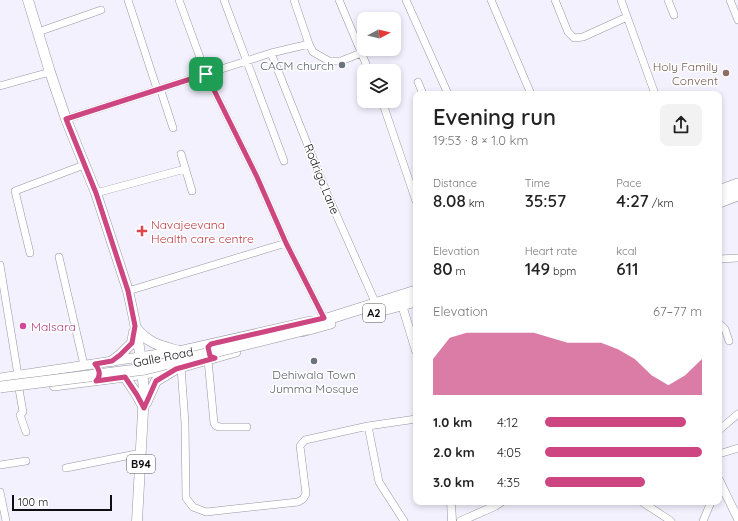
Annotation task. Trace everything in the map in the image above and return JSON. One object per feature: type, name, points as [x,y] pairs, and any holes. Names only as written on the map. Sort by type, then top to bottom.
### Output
[{"type":"highway","points":[[722,190],[738,184]]},
{"type":"highway","points":[[722,201],[738,195]]},
{"type":"highway","name":"Galle Road","points":[[0,387],[145,369],[306,327],[413,292]]},
{"type":"highway","name":"Galle Road","points":[[330,320],[413,302]]},
{"type":"highway","name":"Galle Road","points":[[0,380],[144,362],[306,327]]},
{"type":"main road","points":[[28,0],[66,119],[96,193],[128,291],[143,374]]},
{"type":"main road","points":[[0,380],[18,375],[179,351],[330,320]]},
{"type":"main road","points":[[0,391],[96,381],[178,368],[211,359],[330,320]]},
{"type":"main road","points":[[135,326],[143,336],[156,344],[179,351]]},
{"type":"main road","points":[[112,361],[132,343],[135,326]]},
{"type":"main road","points":[[211,344],[208,347],[211,359]]},
{"type":"main road","points":[[95,364],[100,372],[99,378],[96,381]]},
{"type":"main road","points":[[144,408],[156,381],[178,368]]},
{"type":"main road","name":"B94","points":[[137,521],[144,408],[143,374]]},
{"type":"main road","points":[[125,377],[144,408]]},
{"type":"street","points":[[128,0],[158,89],[173,128]]},
{"type":"street","points":[[179,0],[206,74],[257,177],[286,243],[330,320]]},
{"type":"street","points":[[224,0],[284,161]]},
{"type":"street","points":[[294,0],[313,52],[329,60],[341,61],[357,55]]},
{"type":"street","points":[[339,0],[357,43]]},
{"type":"street","points":[[406,0],[447,91]]},
{"type":"street","points":[[491,0],[530,91]]},
{"type":"street","points":[[555,0],[568,32],[574,38],[583,37],[627,17]]},
{"type":"street","points":[[621,0],[654,91]]},
{"type":"street","points":[[668,0],[674,15]]},
{"type":"street","points":[[730,0],[738,20]]},
{"type":"street","points":[[38,32],[101,10]]},
{"type":"street","points":[[66,119],[247,60],[309,44]]},
{"type":"street","name":"Rodrigo Lane","points":[[271,53],[328,196],[376,304]]},
{"type":"street","points":[[0,86],[50,72]]},
{"type":"street","points":[[418,82],[422,91]]},
{"type":"street","points":[[384,108],[413,192]]},
{"type":"street","points":[[181,154],[192,191]]},
{"type":"street","points":[[30,253],[15,191],[84,164]]},
{"type":"street","points":[[96,193],[185,169]]},
{"type":"street","points":[[128,291],[286,243]]},
{"type":"street","points":[[59,257],[84,366]]},
{"type":"street","points":[[722,259],[738,258]]},
{"type":"street","points":[[0,265],[18,375]]},
{"type":"street","points":[[402,305],[413,341]]},
{"type":"street","points":[[722,326],[725,329],[729,341]]},
{"type":"street","points":[[211,359],[214,423],[216,426],[220,427],[247,427]]},
{"type":"street","points":[[178,368],[185,423],[186,498],[193,508],[206,512],[298,502],[303,499],[306,494],[300,446],[302,442],[305,440],[368,426],[413,419]]},
{"type":"street","points":[[19,389],[23,412],[20,415],[26,432]]},
{"type":"street","points":[[722,427],[738,414]]},
{"type":"street","points":[[368,426],[379,482],[404,521]]},
{"type":"street","points":[[722,453],[738,448]]},
{"type":"street","points":[[66,468],[141,454]]},
{"type":"street","points":[[0,465],[26,461]]},
{"type":"street","points":[[722,488],[738,519]]},
{"type":"street","points":[[0,492],[6,521]]},
{"type":"street","points":[[451,505],[452,521]]},
{"type":"street","points":[[461,521],[496,505]]},
{"type":"street","points":[[647,505],[671,521]]},
{"type":"street","points":[[702,521],[710,505]]},
{"type":"place","name":"CACM church","points":[[342,65]]},
{"type":"place","name":"Holy Family Convent","points":[[726,73]]},
{"type":"place","name":"Navajeevana Health care centre","points":[[142,231]]},
{"type":"place","name":"Malsara","points":[[23,326]]},
{"type":"place","name":"Dehiwala Town Jumma Mosque","points":[[314,361]]},
{"type":"route","points":[[206,74],[257,177],[286,243],[324,318],[211,344],[208,347],[208,350],[210,356],[215,358],[176,369],[156,381],[144,408],[125,377],[96,381],[99,378],[100,372],[95,364],[112,361],[120,355],[132,343],[135,326],[128,291],[96,193],[66,119],[206,74]]}]
